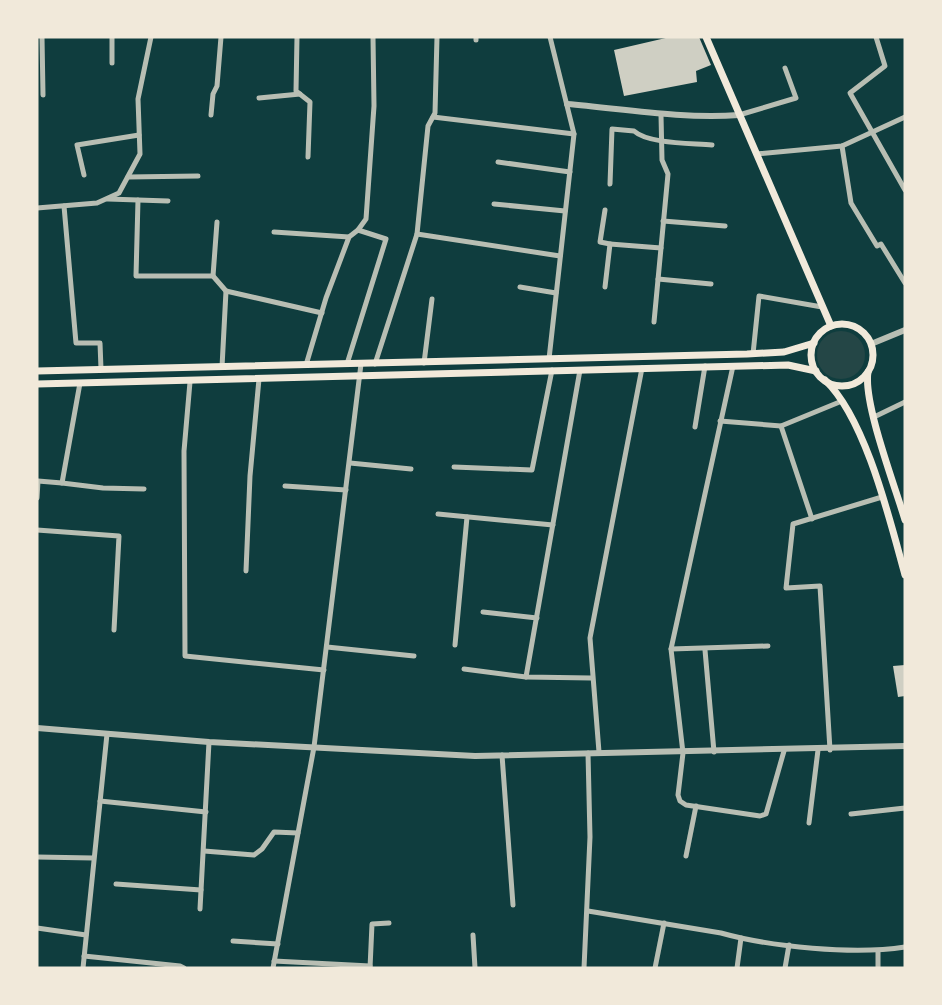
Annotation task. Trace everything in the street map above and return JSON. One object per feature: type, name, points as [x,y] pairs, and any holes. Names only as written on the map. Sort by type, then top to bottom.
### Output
[{"type":"main road","points":[[706,37],[831,327]]},
{"type":"main road","points":[[905,520],[867,389],[873,353],[871,344],[859,329],[850,325],[831,327],[818,336],[814,343],[811,352],[816,371],[853,418],[882,497],[905,575]]},
{"type":"main road","points":[[37,371],[753,354],[784,352],[814,343]]},
{"type":"main road","points":[[37,384],[190,382],[705,366],[788,365],[816,371]]},
{"type":"main road","points":[[825,380],[843,386],[861,379],[868,372]]},
{"type":"street","points":[[42,37],[43,95]]},
{"type":"street","points":[[112,37],[112,63]]},
{"type":"street","points":[[37,208],[97,203],[119,193],[140,154],[138,99],[150,37]]},
{"type":"street","points":[[211,115],[213,93],[218,86],[221,37]]},
{"type":"street","points":[[297,37],[296,91],[310,102],[308,157]]},
{"type":"street","points":[[306,365],[349,237],[366,219],[374,106],[373,37]]},
{"type":"street","points":[[375,364],[417,233],[428,126],[435,113],[437,37]]},
{"type":"street","points":[[549,359],[574,134],[550,37]]},
{"type":"street","points":[[876,37],[886,66],[849,93],[905,190]]},
{"type":"street","points":[[567,104],[661,115],[739,115],[796,98],[785,68]]},
{"type":"street","points":[[259,98],[300,94]]},
{"type":"street","points":[[654,322],[668,174],[662,160],[661,115]]},
{"type":"street","points":[[433,117],[574,134]]},
{"type":"street","points":[[756,154],[842,146],[905,117]]},
{"type":"street","points":[[610,184],[612,129],[634,131],[637,135],[662,141],[712,145]]},
{"type":"street","points":[[84,175],[77,145],[139,135]]},
{"type":"street","points":[[842,146],[851,203],[877,246],[881,244],[905,283]]},
{"type":"street","points":[[498,162],[570,172]]},
{"type":"street","points":[[128,177],[198,176]]},
{"type":"street","points":[[106,199],[168,201]]},
{"type":"street","points":[[138,201],[136,275],[214,276]]},
{"type":"street","points":[[494,204],[565,211]]},
{"type":"street","points":[[64,206],[76,343],[100,343],[101,369]]},
{"type":"street","points":[[605,210],[600,242],[661,248]]},
{"type":"street","points":[[663,220],[725,226]]},
{"type":"street","points":[[216,222],[214,276],[226,292],[222,367]]},
{"type":"street","points":[[348,364],[386,239],[358,230]]},
{"type":"street","points":[[274,232],[349,237]]},
{"type":"street","points":[[417,233],[560,256]]},
{"type":"street","points":[[605,287],[610,244]]},
{"type":"street","points":[[658,279],[711,284]]},
{"type":"street","points":[[520,287],[556,293]]},
{"type":"street","points":[[226,292],[322,313]]},
{"type":"street","points":[[753,354],[760,296],[822,307]]},
{"type":"street","points":[[424,363],[432,299]]},
{"type":"street","points":[[871,344],[905,330]]},
{"type":"street","points":[[273,968],[314,747],[361,364]]},
{"type":"street","points":[[695,427],[705,366]]},
{"type":"street","points":[[733,366],[671,649],[683,753],[678,795],[680,801],[760,816],[766,814],[784,751]]},
{"type":"street","points":[[599,752],[590,638],[642,368]]},
{"type":"street","points":[[453,467],[532,470],[552,370]]},
{"type":"street","points":[[526,677],[580,370]]},
{"type":"street","points":[[246,571],[250,476],[259,379]]},
{"type":"street","points":[[190,382],[184,451],[185,656],[324,670]]},
{"type":"street","points":[[62,483],[80,383]]},
{"type":"street","points":[[720,421],[781,426],[842,401]]},
{"type":"street","points":[[874,417],[905,402]]},
{"type":"street","points":[[781,426],[812,519]]},
{"type":"street","points":[[350,463],[411,470]]},
{"type":"street","points":[[37,498],[38,481],[144,489]]},
{"type":"street","points":[[285,486],[346,491]]},
{"type":"street","points":[[830,750],[820,586],[786,588],[793,524],[882,497]]},
{"type":"street","points":[[438,514],[553,525]]},
{"type":"street","points":[[455,645],[467,517]]},
{"type":"street","points":[[37,530],[119,536],[114,630]]},
{"type":"street","points":[[483,612],[537,618]]},
{"type":"street","points":[[671,649],[768,646]]},
{"type":"street","points":[[327,647],[414,656]]},
{"type":"street","points":[[705,650],[714,752]]},
{"type":"street","points":[[464,669],[526,677],[592,678]]},
{"type":"street","points":[[37,728],[475,756],[830,750],[905,746]]},
{"type":"street","points":[[83,968],[107,734]]},
{"type":"street","points":[[200,909],[209,741]]},
{"type":"street","points":[[809,823],[818,750]]},
{"type":"street","points":[[584,968],[590,837],[588,752]]},
{"type":"street","points":[[502,755],[513,905]]},
{"type":"street","points":[[100,801],[206,812]]},
{"type":"street","points":[[686,856],[696,806]]},
{"type":"street","points":[[851,814],[905,808]]},
{"type":"street","points":[[204,851],[254,855],[274,832],[298,833]]},
{"type":"street","points":[[37,857],[93,858]]},
{"type":"street","points":[[116,884],[201,890]]},
{"type":"street","points":[[588,911],[789,945],[878,951],[905,947]]},
{"type":"street","points":[[274,961],[370,967],[372,924],[389,923]]},
{"type":"street","points":[[655,968],[664,923]]},
{"type":"street","points":[[37,928],[86,935]]},
{"type":"street","points":[[473,935],[475,968]]},
{"type":"street","points":[[737,968],[741,938]]},
{"type":"street","points":[[233,941],[278,944]]},
{"type":"street","points":[[785,968],[789,945]]},
{"type":"street","points":[[878,951],[878,968]]},
{"type":"street","points":[[84,956],[180,965],[184,968]]},
{"type":"shaded area","points":[[841,331],[858,338],[865,355],[858,372],[841,379],[824,372],[817,355],[824,338]]},
{"type":"building","points":[[670,37],[699,37],[711,65],[696,71],[697,82],[624,96],[614,50]]},
{"type":"building","points":[[905,665],[905,696],[898,697],[893,666]]}]
